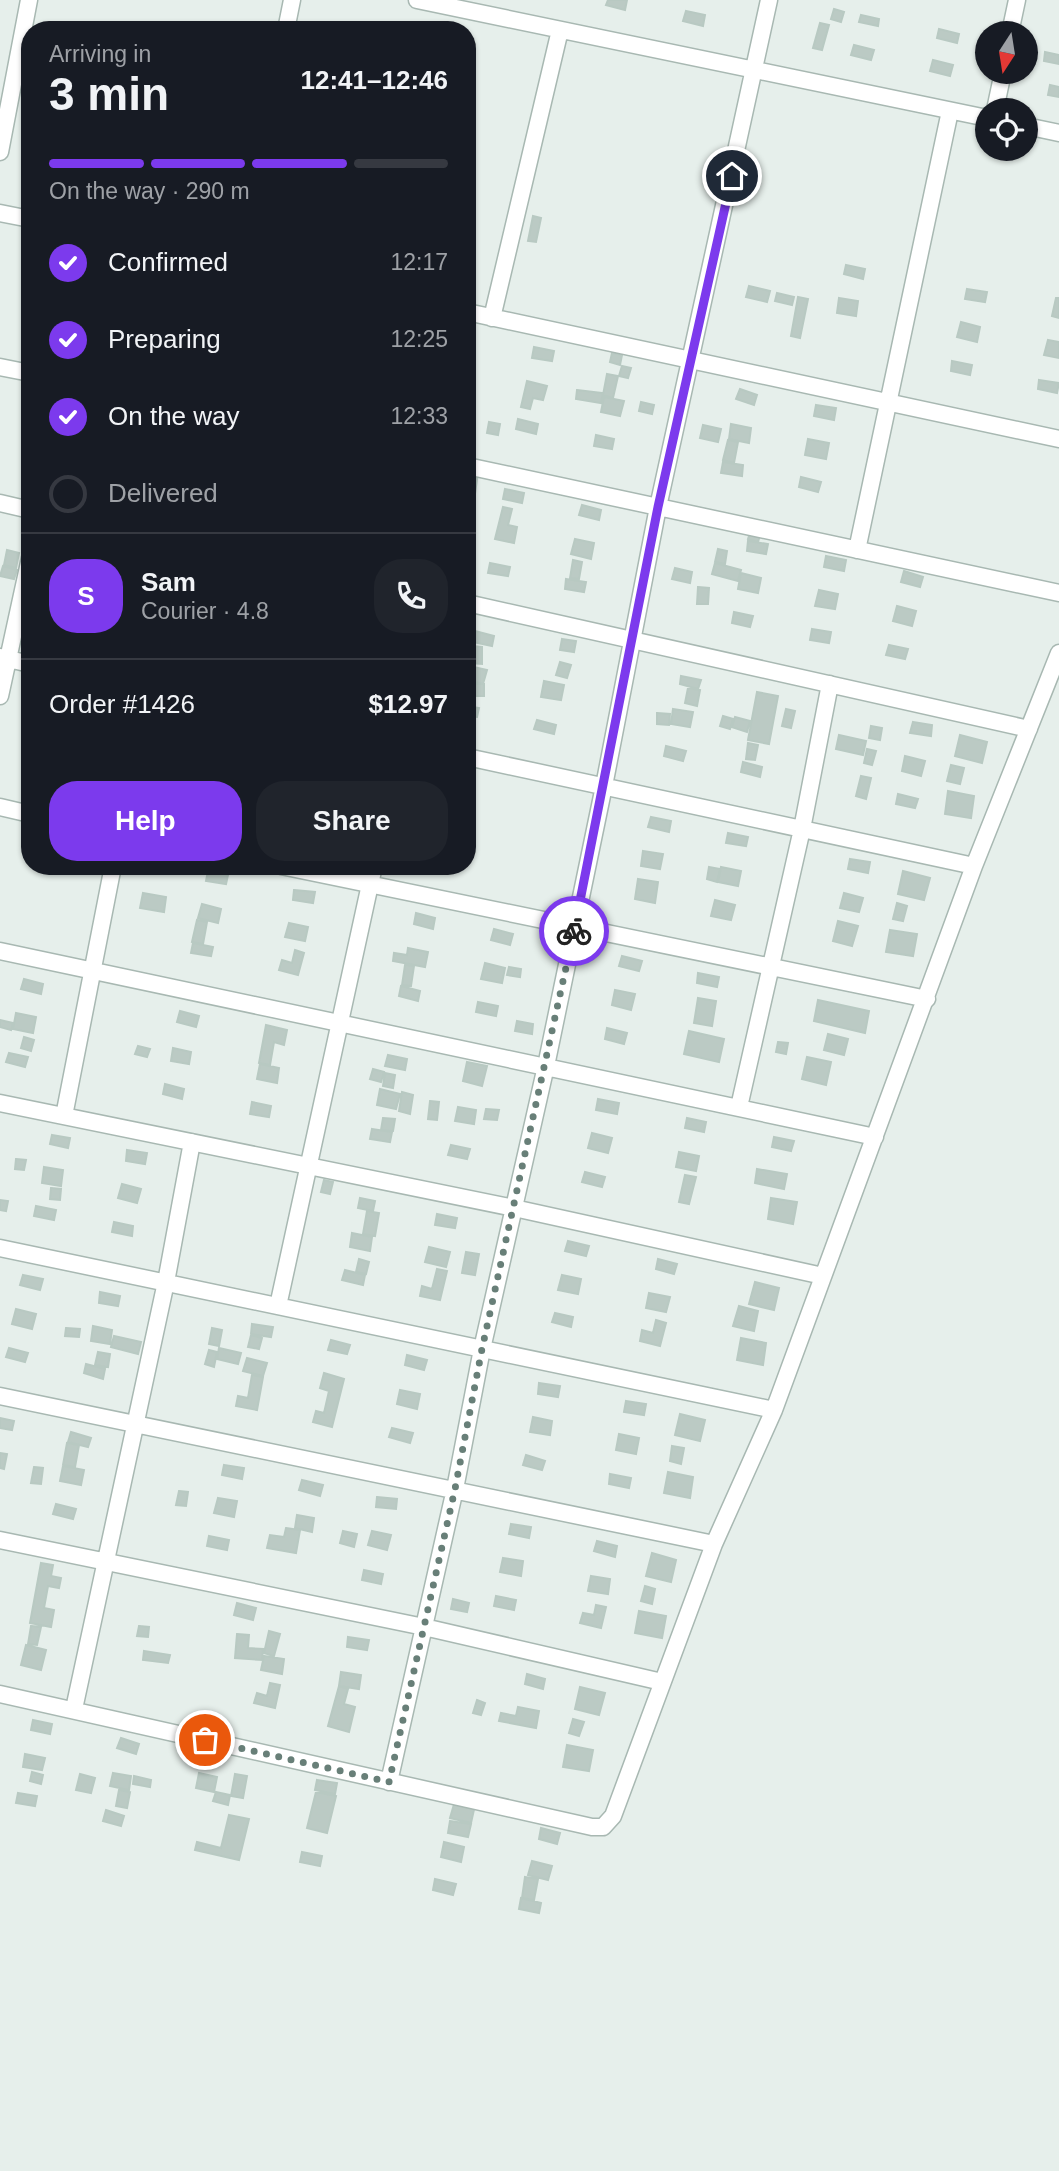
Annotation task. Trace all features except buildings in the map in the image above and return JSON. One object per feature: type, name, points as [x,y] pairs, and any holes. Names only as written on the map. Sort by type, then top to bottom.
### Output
[{"type":"street","points":[[25,21],[29,0]]},
{"type":"street","points":[[288,21],[292,0]]},
{"type":"street","points":[[389,1782],[576,926],[658,507],[769,0]]},
{"type":"street","points":[[1013,21],[1017,0]]},
{"type":"street","points":[[423,1],[975,116]]},
{"type":"street","points":[[492,318],[560,30]]},
{"type":"street","points":[[0,152],[21,42]]},
{"type":"street","points":[[857,550],[950,111]]},
{"type":"street","points":[[1038,129],[1059,133]]},
{"type":"street","points":[[0,213],[21,217]]},
{"type":"street","points":[[476,314],[1059,439]]},
{"type":"street","points":[[0,367],[21,371]]},
{"type":"street","points":[[476,468],[1059,593]]},
{"type":"street","points":[[0,503],[21,508]]},
{"type":"street","points":[[0,696],[4,658],[21,593]]},
{"type":"street","points":[[476,605],[1029,729]]},
{"type":"street","points":[[0,1694],[592,1827],[603,1827],[613,1816],[714,1544],[774,1410],[974,866],[1059,653]]},
{"type":"street","points":[[739,1107],[802,829],[830,684]]},
{"type":"street","points":[[476,759],[974,866]]},
{"type":"street","points":[[0,807],[21,812]]},
{"type":"street","points":[[64,1116],[111,875]]},
{"type":"street","points":[[323,875],[927,999]]},
{"type":"street","points":[[278,1306],[372,875]]},
{"type":"street","points":[[0,951],[875,1137]]},
{"type":"street","points":[[0,1103],[514,1208],[824,1276]]},
{"type":"street","points":[[74,1709],[166,1283],[192,1142]]},
{"type":"street","points":[[0,1248],[774,1410]]},
{"type":"street","points":[[0,1396],[714,1544]]},
{"type":"street","points":[[0,1540],[424,1627],[662,1682]]},
{"type":"way so far","points":[[205,1740],[389,1782],[455,1489],[482,1349],[574,931]]},
{"type":"route","points":[[574,931],[658,507],[732,176]]}]
